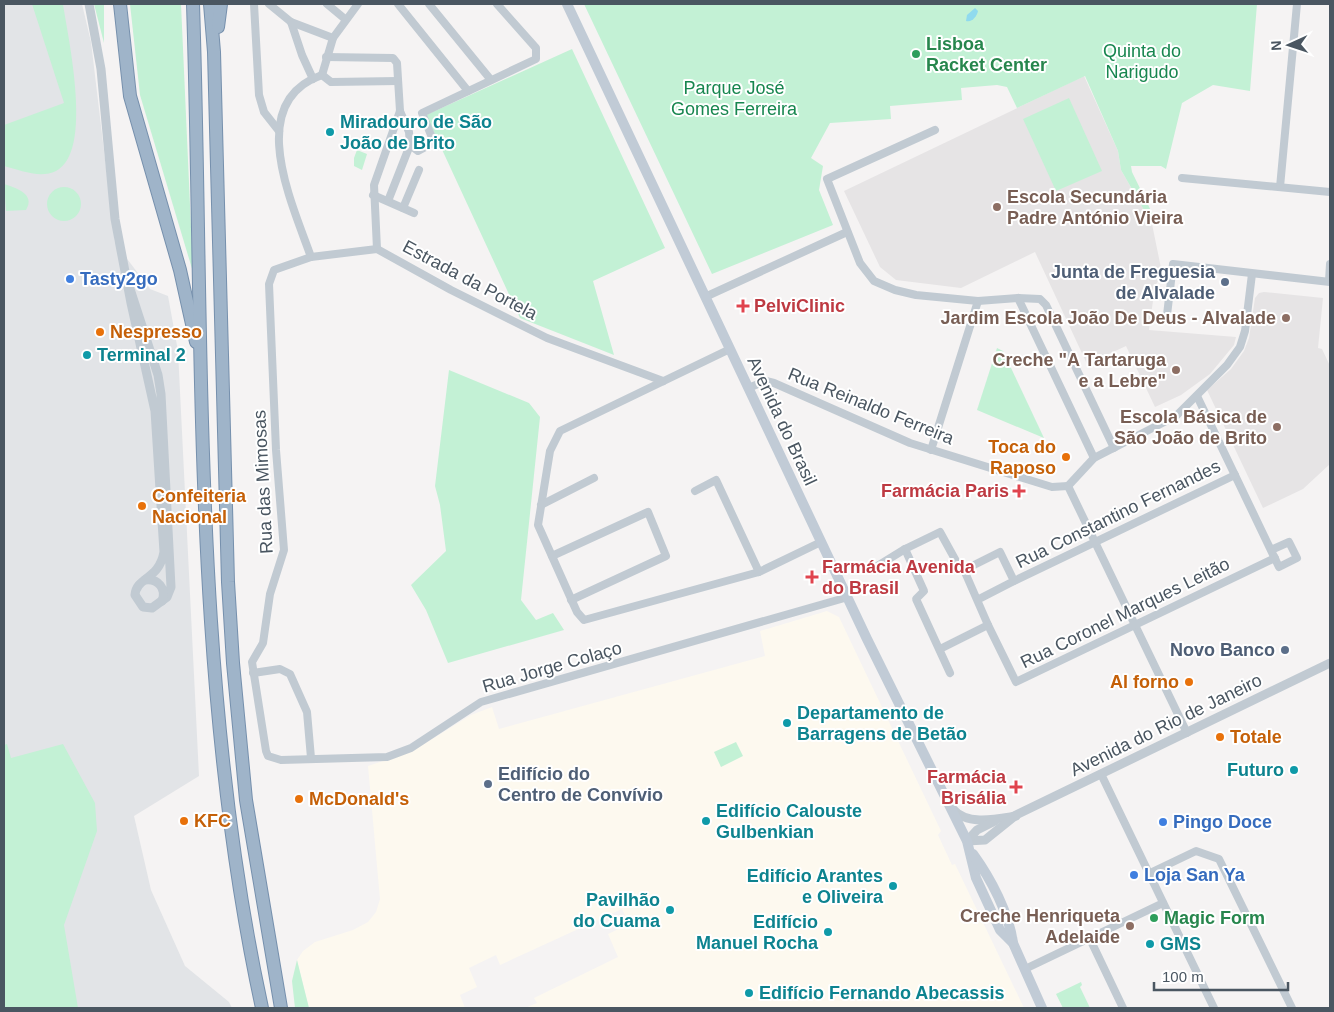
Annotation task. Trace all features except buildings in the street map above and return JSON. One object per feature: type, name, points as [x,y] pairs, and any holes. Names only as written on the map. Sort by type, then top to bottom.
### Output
[{"type":"highway","points":[[120,4],[130,96],[180,270],[202,371]]},
{"type":"highway","points":[[193,4],[209,574],[227,802],[242,900],[262,1008]]},
{"type":"highway","points":[[210,4],[214,52],[228,582],[233,663],[246,800],[281,1008]]},
{"type":"highway","points":[[214,52],[221,4]]},
{"type":"main road","name":"Avenida do Brasil","points":[[567,4],[821,542],[951,806],[969,846],[976,878],[1000,930],[1013,943],[1042,1008]]},
{"type":"street","points":[[89,4],[101,69],[116,218],[128,286],[155,411],[164,552],[159,568],[135,590],[139,604],[152,608],[169,593],[171,579],[162,394],[158,375],[128,286]]},
{"type":"street","points":[[254,4],[259,95],[264,112],[279,132]]},
{"type":"street","points":[[269,4],[291,22],[333,38]]},
{"type":"street","points":[[327,4],[345,19]]},
{"type":"street","points":[[322,76],[333,38],[345,19],[358,4]]},
{"type":"street","points":[[398,4],[468,91]]},
{"type":"street","points":[[429,4],[492,80]]},
{"type":"street","points":[[410,145],[418,151],[432,144],[433,137],[422,113],[536,59],[536,48],[497,4]]},
{"type":"street","points":[[1280,187],[1297,4]]},
{"type":"street","points":[[291,22],[302,55],[313,79]]},
{"type":"street","points":[[326,57],[395,59],[400,111],[409,132],[410,145],[388,202]]},
{"type":"street","points":[[311,257],[288,192],[279,132],[281,115],[290,95],[303,83],[322,76]]},
{"type":"street","points":[[322,76],[331,82],[398,81]]},
{"type":"street","points":[[377,249],[373,195],[377,174],[400,111]]},
{"type":"street","points":[[936,130],[827,179],[860,263],[874,281],[894,290],[916,295],[978,301],[1018,298],[1040,299],[1046,305],[1114,448]]},
{"type":"street","points":[[403,208],[419,170]]},
{"type":"street","points":[[1182,178],[1330,192]]},
{"type":"street","points":[[373,195],[414,213]]},
{"type":"street","points":[[706,297],[847,232]]},
{"type":"street","name":"Estrada da Portela","points":[[269,284],[274,270],[311,257],[377,249],[547,338],[663,381]]},
{"type":"street","points":[[1167,315],[1173,264],[1329,281],[1330,264]]},
{"type":"street","points":[[1187,733],[1068,486],[1094,458],[1176,416],[1227,365],[1240,347],[1246,331],[1252,274]]},
{"type":"street","name":"Rua das Mimosas","points":[[269,284],[276,450],[284,550],[270,594],[263,643],[253,658],[253,674],[266,752],[271,759]]},
{"type":"street","points":[[1018,298],[1094,458]]},
{"type":"street","points":[[930,450],[978,301]]},
{"type":"street","points":[[730,349],[560,431],[550,451],[538,525],[571,600],[577,612],[584,620],[759,572],[821,542]]},
{"type":"street","name":"Rua Reinaldo Ferreira","points":[[748,388],[766,381],[790,388],[902,440],[930,450],[1052,487],[1068,486]]},
{"type":"street","points":[[1197,396],[1279,567],[1297,558],[1289,542],[1271,550]]},
{"type":"street","name":"Rua Constantino Fernandes","points":[[979,599],[1234,475]]},
{"type":"street","points":[[541,505],[594,478]]},
{"type":"street","points":[[695,492],[716,480],[759,572]]},
{"type":"street","points":[[552,556],[648,512],[666,556],[571,600]]},
{"type":"street","name":"Rua Coronel Marques Leitão","points":[[905,548],[940,532],[956,561],[964,570],[979,599],[988,625],[1016,682],[1274,558]]},
{"type":"street","points":[[871,570],[905,548],[924,590],[916,599],[950,673]]},
{"type":"street","points":[[964,570],[1000,552],[1014,581]]},
{"type":"street","points":[[145,580],[154,580],[161,585],[164,594],[161,602]]},
{"type":"street","name":"Rua Jorge Colaço","points":[[271,759],[311,758],[346,760],[387,757],[411,748],[481,702],[848,598]]},
{"type":"street","points":[[940,649],[988,625]]},
{"type":"street","name":"Avenida do Rio de Janeiro","points":[[969,846],[985,840],[1016,816],[1330,663]]},
{"type":"street","points":[[253,674],[280,669],[290,674],[307,712],[311,758]]},
{"type":"street","points":[[1101,774],[1214,1008]]},
{"type":"street","name":"Avenida do Rio de Janeiro","points":[[951,806],[957,814],[966,818],[1016,816]]},
{"type":"street","name":"Avenida do Rio de Janeiro","points":[[969,846],[977,830],[1002,818]]},
{"type":"street","points":[[1150,873],[1196,851],[1219,859],[1292,1008]]},
{"type":"street","points":[[1024,969],[1163,903]]},
{"type":"street","points":[[1090,938],[1123,1008]]},
{"type":"shaded area","points":[[4,4],[82,4],[91,42],[115,243],[150,289],[168,296],[178,351],[199,776],[134,816],[151,890],[185,966],[229,1002],[232,1008],[4,1008]]},
{"type":"shaded area","name":"Escola Secundária Padre António Vieira","points":[[1084,76],[1118,151],[1121,170],[1152,224],[1161,268],[1160,278],[1155,286],[1149,330],[1236,337],[1234,345],[1210,374],[1181,395],[1155,407],[1126,346],[1087,364],[1035,252],[961,288],[896,280],[880,267],[844,191]]},
{"type":"shaded area","name":"Escola Básica de São João de Brito","points":[[1259,293],[1323,298],[1318,348],[1322,349],[1330,366],[1330,464],[1303,489],[1263,508],[1207,390],[1231,369],[1244,351],[1249,338],[1255,298]]},
{"type":"shaded area","points":[[827,611],[839,617],[941,831],[938,835],[952,865],[955,864],[1024,1008],[525,1008],[537,1003],[534,998],[618,957],[608,934],[629,924],[622,909],[500,965],[496,955],[469,968],[477,987],[460,995],[465,1008],[309,1008],[297,960],[303,951],[315,942],[353,930],[368,922],[376,912],[380,899],[368,766],[413,751],[471,715],[492,707],[499,729],[765,656],[760,631]]},
{"type":"green space","points":[[32,4],[63,4],[76,93],[74,142],[67,160],[56,171],[43,174],[30,173],[4,166],[4,125],[64,103]]},
{"type":"green space","points":[[94,4],[104,4],[104,43]]},
{"type":"green space","points":[[130,4],[181,4],[193,272],[140,95]]},
{"type":"green space","points":[[584,4],[1257,4],[1250,91],[1213,85],[1182,103],[1166,169],[1161,166],[1131,166],[1132,172],[1155,219],[1152,224],[1121,170],[1118,151],[1085,76],[1017,108],[1007,87],[997,85],[961,88],[962,100],[890,106],[891,119],[830,123],[811,158],[823,166],[819,190],[833,225],[712,274]]},
{"type":"green space","points":[[572,49],[665,248],[593,281],[614,355],[520,318],[426,115]]},
{"type":"green space","points":[[1069,98],[1102,171],[1056,191],[1023,119]]},
{"type":"green space","points":[[357,150],[367,154],[362,170],[354,166]]},
{"type":"green space","points":[[4,184],[23,192],[27,196],[28,204],[26,210],[6,211]]},
{"type":"green space","points":[[64,187],[76,192],[81,204],[76,216],[64,221],[52,216],[47,204],[52,192]]},
{"type":"green space","points":[[997,348],[1003,351],[1044,438],[977,410]]},
{"type":"green space","points":[[449,370],[529,403],[540,417],[521,600],[536,620],[553,613],[564,630],[448,663],[426,610],[411,585],[446,551],[440,505],[435,486]]},
{"type":"green space","points":[[736,742],[743,756],[721,767],[714,752]]},
{"type":"green space","points":[[7,744],[11,758],[63,744],[95,803],[97,831],[64,925],[78,1008],[4,1008],[4,745]]},
{"type":"green space","points":[[297,960],[309,1008],[295,1008],[292,981]]},
{"type":"green space","points":[[1081,982],[1082,985],[1080,987],[1090,1008],[1063,1008],[1056,994]]},
{"type":"water","points":[[975,8],[978,11],[975,17],[970,21],[966,21],[967,15]]},
{"type":"place","name":"Lisboa Racket Center","points":[[916,54]]},
{"type":"place","name":"Miradouro de São João de Brito","points":[[330,132]]},
{"type":"place","name":"Escola Secundária Padre António Vieira","points":[[997,207]]},
{"type":"place","name":"Tasty2go","points":[[70,279]]},
{"type":"place","name":"Junta de Freguesia de Alvalade","points":[[1225,282]]},
{"type":"place","name":"PelviClinic","points":[[743,306]]},
{"type":"place","name":"Jardim Escola João De Deus - Alvalade","points":[[1286,318]]},
{"type":"place","name":"Nespresso","points":[[100,332]]},
{"type":"place","name":"Terminal 2","points":[[87,355]]},
{"type":"place","name":"Creche \"A Tartaruga e a Lebre\"","points":[[1176,370]]},
{"type":"place","name":"Escola Básica de São João de Brito","points":[[1277,427]]},
{"type":"place","name":"Toca do Raposo","points":[[1066,457]]},
{"type":"place","name":"Farmácia Paris","points":[[1019,491]]},
{"type":"place","name":"Confeiteria Nacional","points":[[142,506]]},
{"type":"place","name":"Farmácia Avenida do Brasil","points":[[812,577]]},
{"type":"place","name":"Novo Banco","points":[[1285,650]]},
{"type":"place","name":"Al forno","points":[[1189,682]]},
{"type":"place","name":"Departamento de Barragens de Betão","points":[[787,723]]},
{"type":"place","name":"Totale","points":[[1220,737]]},
{"type":"place","name":"Futuro","points":[[1294,770]]},
{"type":"place","name":"Edifício do Centro de Convívio","points":[[488,784]]},
{"type":"place","name":"Farmácia Brisália","points":[[1016,787]]},
{"type":"place","name":"McDonald's","points":[[299,799]]},
{"type":"place","name":"KFC","points":[[184,821]]},
{"type":"place","name":"Edifício Calouste Gulbenkian","points":[[706,821]]},
{"type":"place","name":"Pingo Doce","points":[[1163,822]]},
{"type":"place","name":"Loja San Ya","points":[[1134,875]]},
{"type":"place","name":"Edifício Arantes e Oliveira","points":[[893,886]]},
{"type":"place","name":"Pavilhão do Cuama","points":[[670,910]]},
{"type":"place","name":"Magic Form","points":[[1154,918]]},
{"type":"place","name":"Creche Henriqueta Adelaide","points":[[1130,926]]},
{"type":"place","name":"Edifício Manuel Rocha","points":[[828,932]]},
{"type":"place","name":"GMS","points":[[1150,944]]},
{"type":"place","name":"Edifício Fernando Abecassis","points":[[749,993]]},
{"type":"park label","name":"Quinta do Narigudo","points":[[1142,61]]},
{"type":"park label","name":"Parque José Gomes Ferreira","points":[[734,98]]}]
